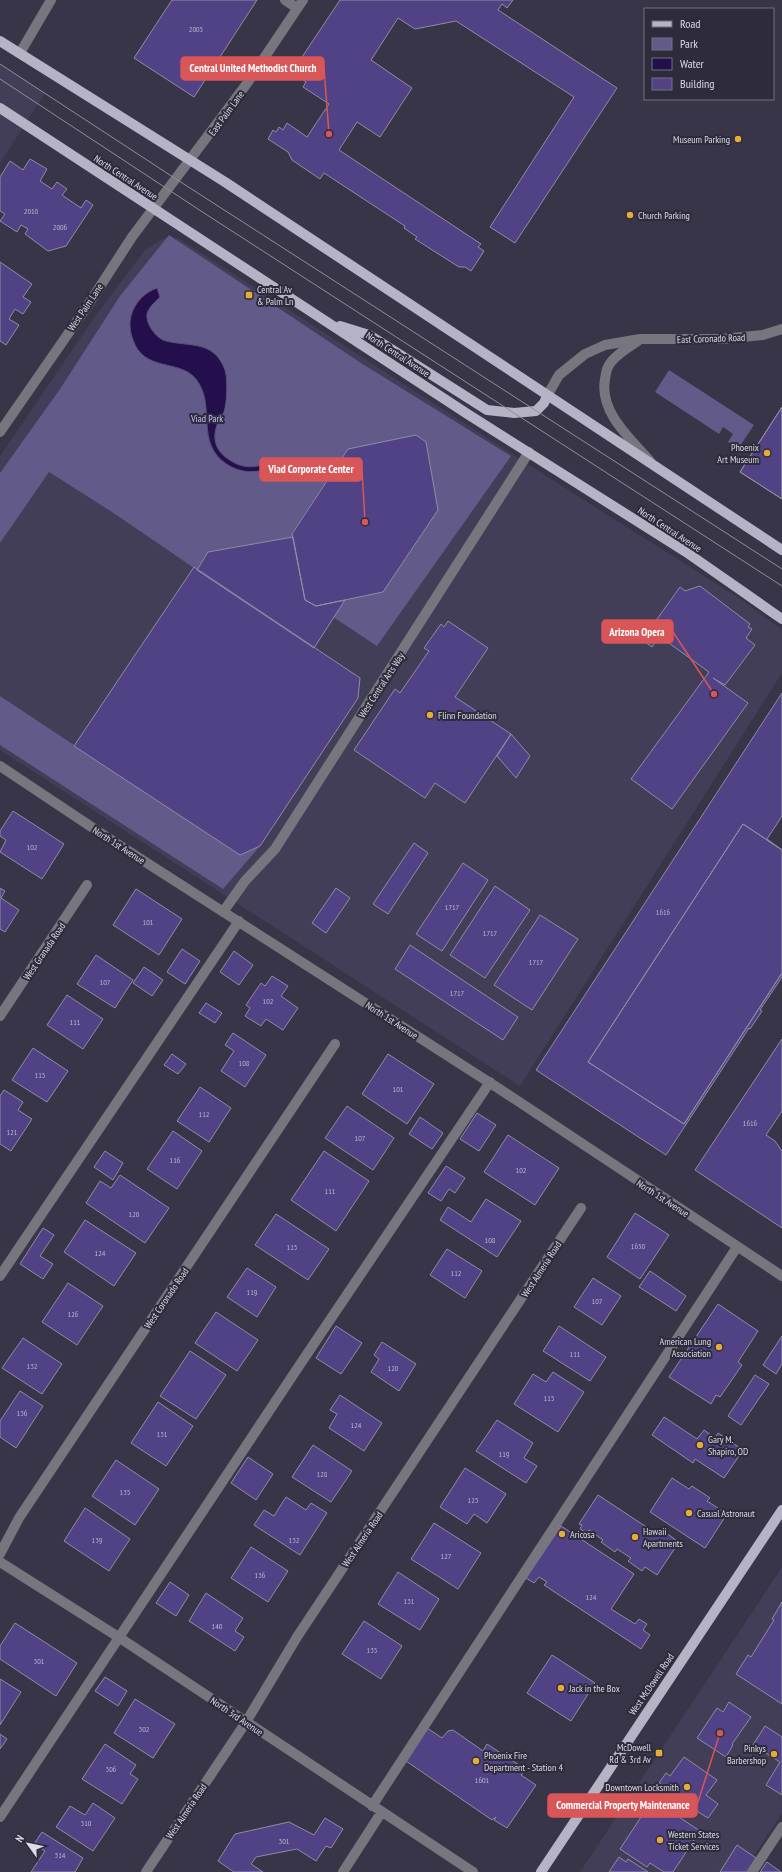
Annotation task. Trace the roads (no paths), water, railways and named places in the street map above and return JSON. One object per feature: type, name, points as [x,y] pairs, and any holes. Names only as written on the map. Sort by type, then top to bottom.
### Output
[{"type":"main road","points":[[0,40],[232,186],[547,396],[782,550]]},
{"type":"main road","name":"North Central Avenue","points":[[0,108],[469,415],[698,561],[782,619]]},
{"type":"main road","points":[[329,323],[369,335],[487,410],[514,414],[536,411],[544,404],[547,396]]},
{"type":"main road","name":"West McDowell Road","points":[[541,1872],[782,1510]]},
{"type":"street","points":[[20,53],[51,0]]},
{"type":"street","points":[[285,0],[300,4]]},
{"type":"street","name":"East Palm Lane","points":[[173,184],[248,82],[300,4]]},
{"type":"street","name":"West Palm Lane","points":[[0,432],[88,305],[132,237],[173,184]]},
{"type":"street","name":"East Coronado Road","points":[[547,396],[559,375],[585,354],[605,344],[640,339],[720,339],[763,335],[782,329]]},
{"type":"street","points":[[640,339],[618,355],[608,367],[603,390],[606,401],[615,420],[655,467]]},
{"type":"street","name":"West Central Arts Way","points":[[224,912],[245,881],[275,848],[529,452]]},
{"type":"street","name":"North 1st Avenue","points":[[0,766],[108,838],[490,1082],[782,1276]]},
{"type":"street","name":"West Granada Road","points":[[0,1016],[87,885]]},
{"type":"street","points":[[0,1276],[239,921]]},
{"type":"street","name":"West Coronado Road","points":[[0,1554],[19,1518],[335,1044]]},
{"type":"street","points":[[0,1818],[297,1369],[490,1082]]},
{"type":"street","name":"West Almeria Road","points":[[146,1872],[246,1722],[297,1637],[581,1208]]},
{"type":"street","points":[[372,1806],[737,1247]]},
{"type":"street","name":"North 3rd Avenue","points":[[0,1562],[120,1638],[473,1872]]},
{"type":"street","points":[[343,1872],[381,1812]]},
{"type":"street","points":[[752,1872],[782,1827]]},
{"type":"water","points":[[157,288],[160,297],[148,311],[147,315],[147,320],[151,329],[162,340],[200,346],[208,349],[220,360],[225,370],[227,385],[226,403],[224,412],[215,431],[215,442],[217,447],[223,455],[237,464],[253,467],[265,464],[268,469],[252,472],[243,471],[233,468],[217,456],[211,446],[208,435],[205,400],[202,389],[195,378],[188,372],[153,361],[145,357],[138,350],[131,334],[131,316],[138,302],[148,293]]},
{"type":"tram line","points":[[0,64],[782,569]]},
{"type":"tram line","points":[[0,79],[204,213],[782,586]]},
{"type":"place","name":"Central United Methodist Church","points":[[329,134]]},
{"type":"place","name":"Museum Parking","points":[[738,139]]},
{"type":"place","name":"Church Parking","points":[[630,215]]},
{"type":"place","name":"Central Av & Palm Ln","points":[[249,295]]},
{"type":"place","name":"Phoenix Art Museum","points":[[767,453]]},
{"type":"place","name":"Viad Corporate Center","points":[[365,522]]},
{"type":"place","name":"Arizona Opera","points":[[714,694]]},
{"type":"place","name":"Flinn Foundation","points":[[430,715]]},
{"type":"place","name":"American Lung Association","points":[[719,1347]]},
{"type":"place","name":"Gary M. Shapiro, OD","points":[[700,1445]]},
{"type":"place","name":"Casual Astronaut","points":[[689,1513]]},
{"type":"place","name":"Aricosa","points":[[562,1534]]},
{"type":"place","name":"Hawaii Apartments","points":[[635,1537]]},
{"type":"place","name":"Jack in the Box","points":[[561,1688]]},
{"type":"place","name":"Commercial Property Maintenance","points":[[720,1733]]},
{"type":"place","name":"McDowell Rd & 3rd Av","points":[[659,1753]]},
{"type":"place","name":"Pinkys Barbershop","points":[[774,1754]]},
{"type":"place","name":"Phoenix Fire Department - Station 4","points":[[476,1761]]},
{"type":"place","name":"Downtown Locksmith","points":[[687,1787]]},
{"type":"place","name":"Western States Ticket Services","points":[[660,1840]]},
{"type":"park label","name":"Viad Park","points":[[207,418]]}]
